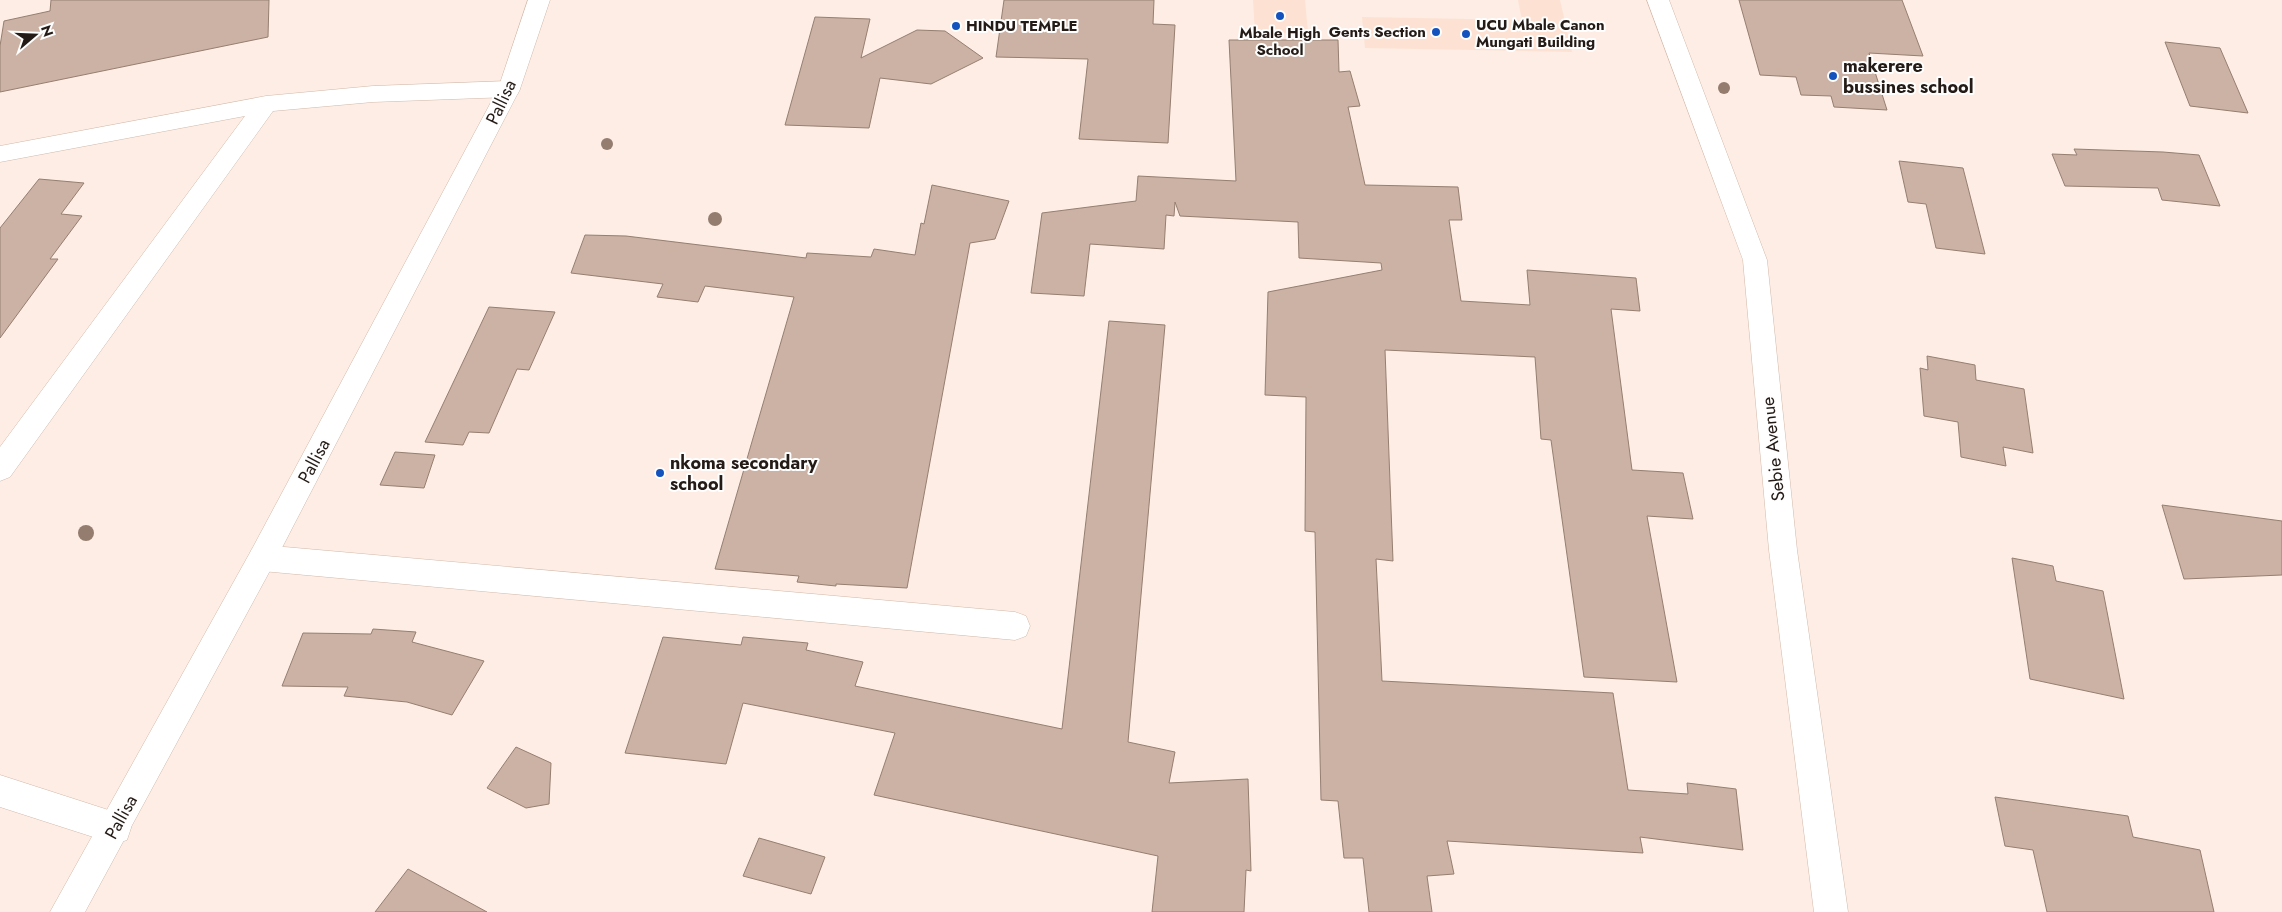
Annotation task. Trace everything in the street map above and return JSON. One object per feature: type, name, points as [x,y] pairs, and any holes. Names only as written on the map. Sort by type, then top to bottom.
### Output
[{"type":"street","name":"Pallisa","points":[[67,912],[115,828],[262,558],[509,89],[539,0]]},
{"type":"street","name":"Sebie Avenue","points":[[1658,0],[1754,260],[1783,550],[1831,912]]},
{"type":"street","points":[[0,154],[266,104],[373,94],[509,89]]},
{"type":"street","points":[[0,469],[266,104]]},
{"type":"street","points":[[262,558],[1015,626]]},
{"type":"street","points":[[0,791],[115,828]]},
{"type":"shaded area","name":"Mbale High School","points":[[1253,0],[1305,0],[1308,33],[1255,33]]},
{"type":"shaded area","name":"UCU Mbale Canon Mungati Building","points":[[1518,0],[1560,0],[1572,52],[1365,48],[1362,17],[1522,20]]},
{"type":"building","points":[[51,0],[269,0],[268,37],[0,92],[0,46],[4,21],[50,11]]},
{"type":"building","points":[[1004,0],[1154,0],[1153,24],[1175,25],[1168,143],[1079,139],[1088,59],[996,57]]},
{"type":"building","points":[[1739,0],[1902,0],[1923,56],[1869,53],[1887,110],[1834,107],[1831,96],[1801,95],[1796,77],[1760,75]]},
{"type":"building","points":[[815,17],[870,19],[861,58],[917,30],[945,31],[983,58],[931,84],[880,78],[869,128],[785,125]]},
{"type":"building","points":[[1229,40],[1338,40],[1339,72],[1350,71],[1360,106],[1348,107],[1365,185],[1458,187],[1462,220],[1449,220],[1461,301],[1530,305],[1527,270],[1636,278],[1640,311],[1611,309],[1632,470],[1683,473],[1693,519],[1647,516],[1677,682],[1584,677],[1551,440],[1541,439],[1535,357],[1385,350],[1393,561],[1376,559],[1382,681],[1613,693],[1628,790],[1688,794],[1687,783],[1736,789],[1743,850],[1640,837],[1643,853],[1447,841],[1454,874],[1427,876],[1432,912],[1369,912],[1363,858],[1344,858],[1338,801],[1321,800],[1315,532],[1305,531],[1306,397],[1265,395],[1268,292],[1382,270],[1381,263],[1299,258],[1298,222],[1180,216],[1175,202],[1174,216],[1166,215],[1164,249],[1090,244],[1084,296],[1031,293],[1042,213],[1136,201],[1138,176],[1236,181]]},
{"type":"building","points":[[2165,42],[2220,48],[2248,113],[2190,106]]},
{"type":"building","points":[[2074,149],[2199,155],[2220,206],[2162,200],[2158,188],[2065,186],[2052,154],[2077,155]]},
{"type":"building","points":[[1899,161],[1963,168],[1985,254],[1936,248],[1926,204],[1908,202]]},
{"type":"building","points":[[39,179],[84,183],[61,214],[82,216],[50,259],[58,259],[0,338],[0,228]]},
{"type":"building","points":[[932,185],[1009,201],[995,239],[970,243],[907,588],[836,584],[836,586],[797,582],[799,576],[715,569],[794,297],[705,286],[698,302],[657,297],[663,284],[571,273],[585,235],[626,236],[806,258],[807,253],[871,257],[874,249],[915,255],[921,223],[924,224]]},
{"type":"building","points":[[489,307],[555,312],[529,370],[517,369],[489,433],[469,432],[463,445],[425,442]]},
{"type":"building","points":[[1109,321],[1165,325],[1128,742],[1175,752],[1169,783],[1248,779],[1251,871],[1246,870],[1244,912],[1152,912],[1158,856],[874,795],[895,733],[743,703],[726,764],[625,753],[663,637],[741,645],[743,637],[808,643],[806,650],[863,662],[855,686],[1062,729]]},
{"type":"building","points":[[1927,356],[1975,365],[1976,380],[2024,389],[2033,453],[2003,447],[2006,466],[1961,457],[1958,422],[1924,416],[1920,368],[1928,370]]},
{"type":"building","points":[[395,452],[435,455],[424,488],[380,485]]},
{"type":"building","points":[[2162,505],[2282,521],[2282,575],[2184,579]]},
{"type":"building","points":[[2012,558],[2053,566],[2056,581],[2103,591],[2124,699],[2030,679]]},
{"type":"building","points":[[373,629],[416,632],[412,642],[484,661],[452,715],[407,702],[344,696],[348,687],[282,686],[303,633],[371,634]]},
{"type":"building","points":[[516,747],[551,763],[549,804],[526,808],[487,788]]},
{"type":"building","points":[[1995,797],[2128,816],[2133,837],[2200,850],[2214,912],[2047,912],[2033,850],[2005,846]]},
{"type":"building","points":[[759,838],[825,857],[811,894],[743,876]]},
{"type":"building","points":[[408,869],[487,912],[375,912]]},
{"type":"place","name":"Mbale High School","points":[[1280,16]]},
{"type":"place","name":"HINDU TEMPLE","points":[[956,26]]},
{"type":"place","name":"Gents Section","points":[[1436,32]]},
{"type":"place","name":"UCU Mbale Canon Mungati Building","points":[[1466,34]]},
{"type":"place","name":"makerere bussines school","points":[[1833,76]]},
{"type":"place","name":"nkoma secondary school","points":[[660,473]]}]
